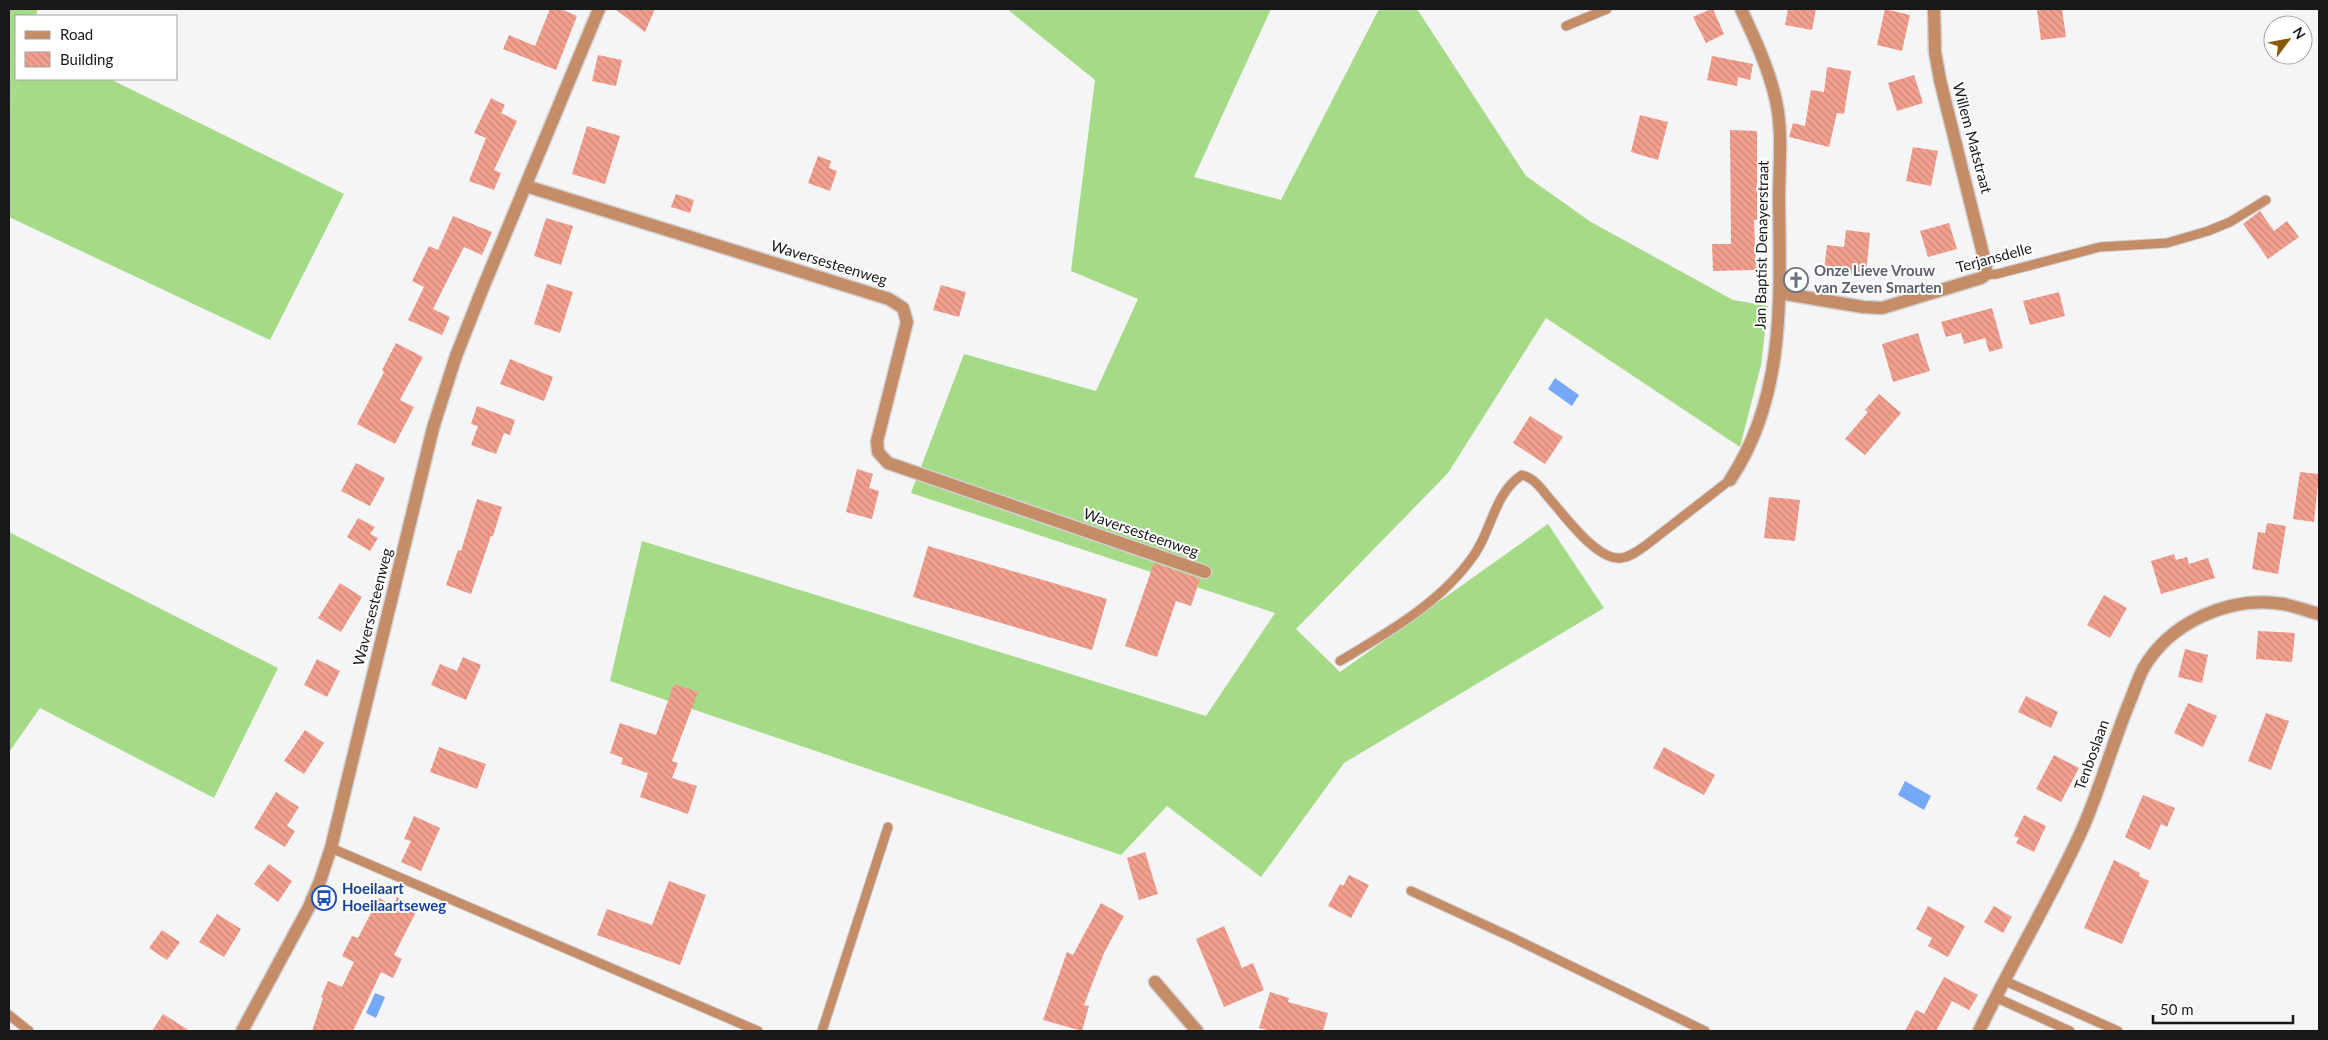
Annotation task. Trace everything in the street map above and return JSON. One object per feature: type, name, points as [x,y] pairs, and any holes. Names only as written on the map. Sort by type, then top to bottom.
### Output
[{"type":"street","name":"Waversesteenweg","points":[[242,1031],[320,882],[331,848],[433,428],[456,356],[599,9]]},
{"type":"street","name":"Jan Baptist Denayerstraat","points":[[1730,480],[1747,449],[1768,393],[1776,358],[1780,293],[1780,134],[1776,102],[1768,71],[1741,9]]},
{"type":"street","name":"Willem Matstraat","points":[[1934,9],[1936,52],[1940,80],[1975,217],[1986,266],[1985,275]]},
{"type":"street","name":"Waversesteenweg","points":[[526,186],[889,299],[903,308],[908,322],[877,441],[878,452],[888,463],[1205,572]]},
{"type":"street","name":"Terjansdelle","points":[[1780,293],[1863,307],[1882,308],[1981,278],[1985,275]]},
{"type":"street","name":"Tenboslaan","points":[[1979,1031],[2081,832],[2113,741],[2143,669],[2156,651],[2176,632],[2202,615],[2228,606],[2257,603],[2282,604],[2319,614]]},
{"type":"street","points":[[1155,982],[1197,1031]]},
{"type":"lane","points":[[1566,26],[1607,9]]},
{"type":"lane","name":"Terjansdelle","points":[[1985,275],[1997,274],[2100,248],[2167,243],[2200,234],[2230,222],[2266,200]]},
{"type":"lane","points":[[1340,661],[1393,629],[1458,574],[1475,554],[1498,504],[1512,481],[1522,475],[1536,483],[1592,546],[1607,555],[1619,558],[1633,555],[1730,480]]},
{"type":"lane","points":[[822,1031],[888,828]]},
{"type":"lane","points":[[331,848],[758,1031]]},
{"type":"lane","points":[[1411,892],[1512,937],[1705,1031]]},
{"type":"lane","points":[[2006,980],[2118,1031]]},
{"type":"lane","points":[[1997,998],[2070,1031]]},
{"type":"lane","points":[[9,1016],[29,1031]]},
{"type":"green space","points":[[9,9],[38,9],[36,15],[15,15],[15,80],[19,80],[9,114]]},
{"type":"green space","points":[[1007,9],[1271,9],[1194,177],[1281,200],[1379,9],[1417,9],[1526,176],[1591,222],[1733,300],[1768,306],[1761,365],[1740,447],[1546,318],[1448,473],[1296,629],[1340,672],[1548,524],[1604,608],[1344,763],[1261,877],[1167,806],[1121,855],[610,681],[642,541],[1206,716],[1275,613],[911,493],[964,354],[1096,391],[1138,299],[1071,271],[1095,80]]},
{"type":"green space","points":[[19,80],[112,80],[344,194],[270,340],[9,217],[9,114]]},
{"type":"green space","points":[[9,532],[278,668],[214,798],[40,708],[9,752]]},
{"type":"water","points":[[1555,378],[1579,395],[1572,406],[1548,389]]},
{"type":"water","points":[[1905,781],[1931,796],[1924,810],[1898,795]]},
{"type":"water","points":[[375,993],[385,997],[376,1018],[366,1013]]},
{"type":"building","points":[[550,9],[561,9],[577,16],[556,70],[503,49],[509,35],[535,46]]},
{"type":"building","points":[[615,9],[655,9],[645,32]]},
{"type":"building","points":[[1713,9],[1724,34],[1706,43],[1693,17]]},
{"type":"building","points":[[1788,9],[1816,9],[1812,30],[1785,25]]},
{"type":"building","points":[[1885,9],[1910,15],[1902,51],[1877,45]]},
{"type":"building","points":[[2062,9],[2066,37],[2041,40],[2037,10]]},
{"type":"building","points":[[598,55],[622,60],[616,86],[592,81]]},
{"type":"building","points":[[1712,56],[1753,64],[1750,80],[1738,77],[1737,86],[1707,80]]},
{"type":"building","points":[[1827,67],[1851,71],[1844,114],[1837,113],[1829,147],[1789,137],[1793,123],[1805,126],[1811,90],[1824,92]]},
{"type":"building","points":[[1914,75],[1923,103],[1897,111],[1888,83]]},
{"type":"building","points":[[491,98],[505,105],[501,113],[517,121],[494,170],[501,173],[494,190],[469,181],[486,138],[474,133]]},
{"type":"building","points":[[1640,115],[1668,122],[1658,160],[1631,152]]},
{"type":"building","points":[[587,126],[620,136],[605,184],[572,174]]},
{"type":"building","points":[[1730,130],[1757,131],[1757,220],[1754,220],[1756,270],[1713,271],[1712,244],[1731,244]]},
{"type":"building","points":[[1913,147],[1938,151],[1931,186],[1906,181]]},
{"type":"building","points":[[818,156],[831,161],[829,168],[837,171],[830,191],[808,183]]},
{"type":"building","points":[[676,194],[694,200],[690,213],[671,207]]},
{"type":"building","points":[[2260,211],[2274,231],[2287,221],[2299,237],[2268,259],[2243,224]]},
{"type":"building","points":[[453,216],[492,232],[482,255],[464,247],[433,309],[450,317],[442,335],[408,320],[424,287],[412,281],[429,246],[438,250]]},
{"type":"building","points":[[546,218],[573,226],[561,265],[534,256]]},
{"type":"building","points":[[1949,223],[1957,249],[1928,257],[1920,231]]},
{"type":"building","points":[[1846,230],[1870,233],[1866,275],[1824,270],[1827,245],[1844,247]]},
{"type":"building","points":[[547,284],[573,292],[560,333],[534,324]]},
{"type":"building","points":[[941,285],[966,292],[959,317],[933,310]]},
{"type":"building","points":[[2059,292],[2065,316],[2030,325],[2023,301]]},
{"type":"building","points":[[1992,308],[2003,348],[1989,352],[1985,338],[1964,344],[1961,333],[1946,337],[1941,322]]},
{"type":"building","points":[[1918,333],[1930,371],[1893,382],[1882,344]]},
{"type":"building","points":[[396,343],[423,357],[400,400],[414,407],[395,444],[357,424],[384,372],[382,370]]},
{"type":"building","points":[[510,359],[553,377],[544,401],[500,384]]},
{"type":"building","points":[[1879,394],[1901,413],[1865,455],[1845,439],[1868,412],[1865,410]]},
{"type":"building","points":[[477,406],[515,420],[510,435],[504,433],[496,454],[471,445],[478,426],[471,424]]},
{"type":"building","points":[[1530,416],[1563,437],[1545,464],[1513,443]]},
{"type":"building","points":[[356,463],[385,478],[370,506],[341,491]]},
{"type":"building","points":[[857,469],[873,474],[869,488],[879,491],[872,519],[846,512]]},
{"type":"building","points":[[2300,472],[2319,474],[2314,522],[2293,519]]},
{"type":"building","points":[[1769,497],[1800,500],[1795,541],[1764,538]]},
{"type":"building","points":[[477,499],[502,507],[471,594],[446,585],[458,550],[461,551]]},
{"type":"building","points":[[358,518],[375,527],[370,534],[378,538],[370,551],[347,537]]},
{"type":"building","points":[[2267,523],[2286,526],[2278,574],[2252,569],[2258,532],[2265,533]]},
{"type":"building","points":[[928,546],[1107,599],[1092,650],[913,597]]},
{"type":"building","points":[[2174,554],[2176,560],[2187,557],[2189,564],[2208,558],[2215,578],[2161,594],[2151,561]]},
{"type":"building","points":[[1154,563],[1200,579],[1191,606],[1176,601],[1157,657],[1125,646]]},
{"type":"building","points":[[340,583],[362,597],[341,632],[318,618]]},
{"type":"building","points":[[2104,595],[2127,608],[2110,638],[2087,625]]},
{"type":"building","points":[[2258,631],[2295,633],[2292,662],[2256,659]]},
{"type":"building","points":[[2185,649],[2208,655],[2202,683],[2178,677]]},
{"type":"building","points":[[463,657],[481,665],[466,700],[431,685],[440,664],[457,671]]},
{"type":"building","points":[[317,659],[340,671],[327,697],[304,685]]},
{"type":"building","points":[[674,684],[698,692],[672,761],[678,763],[672,778],[697,786],[688,814],[640,797],[648,773],[621,764],[623,758],[610,753],[620,723],[656,735]]},
{"type":"building","points":[[2026,696],[2058,712],[2051,728],[2018,712]]},
{"type":"building","points":[[2188,703],[2217,716],[2203,747],[2174,733]]},
{"type":"building","points":[[2266,713],[2289,721],[2271,770],[2248,761]]},
{"type":"building","points":[[305,730],[324,743],[304,774],[284,761]]},
{"type":"building","points":[[439,747],[486,764],[477,789],[430,772]]},
{"type":"building","points":[[1664,747],[1715,775],[1704,795],[1653,768]]},
{"type":"building","points":[[2054,755],[2079,768],[2061,802],[2036,789]]},
{"type":"building","points":[[276,792],[299,807],[287,826],[295,831],[285,847],[254,828]]},
{"type":"building","points":[[2143,795],[2175,808],[2167,827],[2161,824],[2150,850],[2125,837]]},
{"type":"building","points":[[2024,815],[2046,826],[2034,852],[2016,843],[2019,838],[2014,836]]},
{"type":"building","points":[[414,816],[440,828],[421,871],[401,862],[411,841],[404,839]]},
{"type":"building","points":[[1145,852],[1158,894],[1139,900],[1127,858]]},
{"type":"building","points":[[2114,860],[2140,873],[2139,876],[2149,881],[2122,944],[2084,928]]},
{"type":"building","points":[[269,864],[292,881],[278,902],[254,884]]},
{"type":"building","points":[[1349,875],[1369,885],[1351,918],[1328,906],[1340,884],[1343,886]]},
{"type":"building","points":[[669,881],[706,895],[680,965],[597,935],[607,909],[652,925]]},
{"type":"building","points":[[397,897],[418,908],[394,955],[402,959],[393,978],[381,972],[353,1031],[312,1031],[323,998],[321,997],[328,981],[342,987],[354,962],[342,956],[352,936],[358,938],[379,898],[393,906]]},
{"type":"building","points":[[1101,903],[1124,916],[1104,953],[1084,1005],[1089,1006],[1082,1031],[1043,1020],[1067,952],[1073,955]]},
{"type":"building","points":[[1928,906],[1965,926],[1948,957],[1928,946],[1932,938],[1916,929]]},
{"type":"building","points":[[1994,906],[2012,917],[2003,933],[1984,922]]},
{"type":"building","points":[[217,914],[241,929],[224,957],[199,942]]},
{"type":"building","points":[[1224,926],[1242,968],[1253,963],[1264,990],[1224,1007],[1196,939]]},
{"type":"building","points":[[162,930],[180,942],[167,960],[149,948]]},
{"type":"building","points":[[1944,977],[1978,995],[1969,1010],[1952,1001],[1936,1031],[1905,1031],[1916,1010],[1924,1014]]},
{"type":"building","points":[[1270,992],[1289,998],[1288,1002],[1328,1013],[1323,1031],[1271,1031],[1259,1028]]},
{"type":"building","points":[[163,1014],[190,1031],[152,1031]]},
{"type":"place","name":"Onze Lieve Vrouw van Zeven Smarten","points":[[1796,280]]},
{"type":"place","name":"Hoeilaart Hoeilaartseweg","points":[[324,898]]}]
